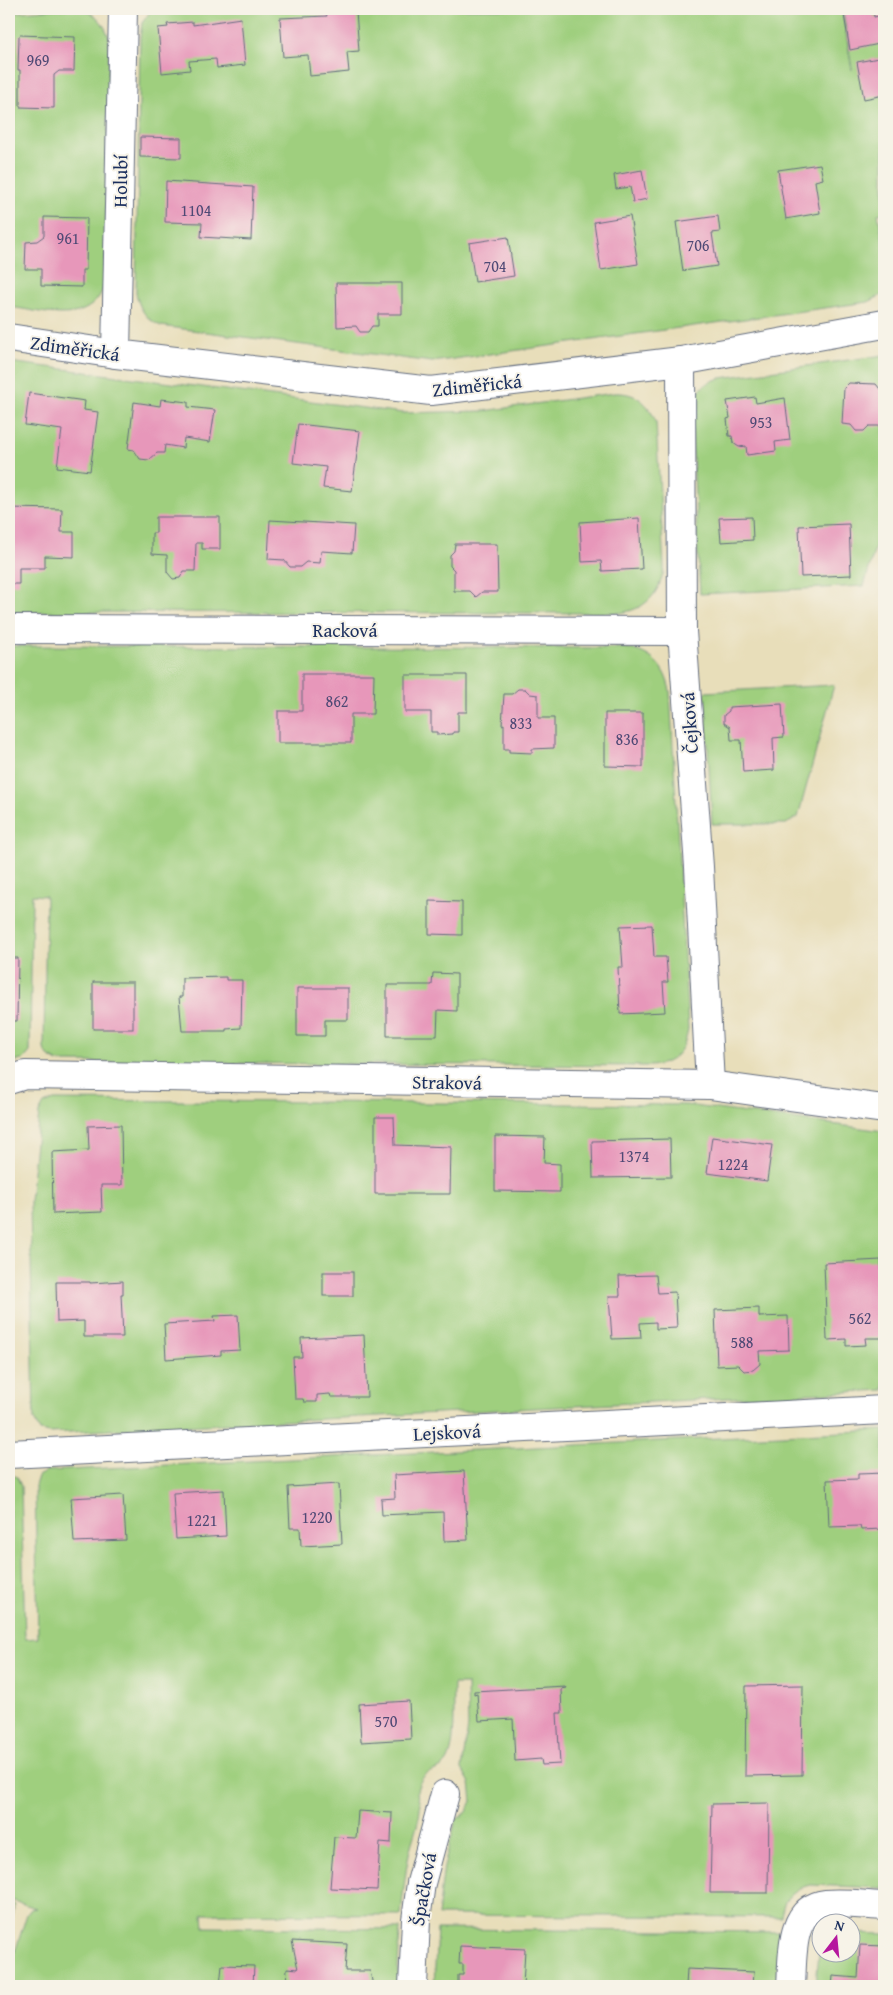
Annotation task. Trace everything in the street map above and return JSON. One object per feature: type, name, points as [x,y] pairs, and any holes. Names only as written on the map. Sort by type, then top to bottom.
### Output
[{"type":"street","name":"Holubí","points":[[116,354],[123,9]]},
{"type":"street","name":"Zdiměřická","points":[[9,338],[116,354],[431,391],[681,361],[877,327],[884,324]]},
{"type":"street","name":"Čejková","points":[[681,361],[682,630],[699,867],[710,1085]]},
{"type":"street","name":"Racková","points":[[9,629],[682,630]]},
{"type":"street","name":"Straková","points":[[9,1080],[25,1076],[710,1085],[884,1109]]},
{"type":"street","name":"Lejsková","points":[[9,1454],[884,1410]]},
{"type":"street","name":"Špačková","points":[[413,1986],[416,1920],[421,1883],[444,1794]]},
{"type":"street","points":[[791,1986],[795,1932],[803,1917],[810,1911],[825,1904],[884,1906]]},
{"type":"green space","points":[[56,9],[82,10],[95,15],[105,27],[109,37],[105,284],[98,298],[89,307],[77,312],[64,314],[9,307],[9,13]]},
{"type":"green space","points":[[152,9],[842,9],[852,70],[843,9],[884,9],[884,213],[878,214],[884,245],[884,294],[868,302],[432,362],[161,326],[147,317],[139,304],[136,293],[140,38],[142,23]]},
{"type":"green space","points":[[884,355],[884,517],[864,586],[700,594],[691,415],[699,391],[707,383],[721,378]]},
{"type":"green space","points":[[9,362],[403,413],[484,411],[614,393],[635,396],[645,404],[656,422],[664,568],[659,586],[644,604],[619,613],[9,612]]},
{"type":"green space","points":[[9,646],[626,648],[650,657],[665,674],[670,691],[688,1029],[681,1050],[672,1059],[659,1065],[651,1066],[58,1062],[48,1056],[44,1049],[46,896],[32,895],[30,1052],[23,1060],[9,1062]]},
{"type":"green space","points":[[834,685],[798,817],[786,824],[712,824],[705,692]]},
{"type":"green space","points":[[54,1100],[686,1105],[884,1131],[884,1390],[50,1433],[40,1431],[34,1420],[30,1201],[39,1113],[44,1104]]},
{"type":"green space","points":[[884,1430],[884,1888],[805,1886],[790,1895],[784,1905],[781,1917],[438,1915],[444,1866],[456,1820],[467,1812],[472,1801],[470,1783],[462,1769],[468,1727],[467,1684],[454,1684],[452,1747],[446,1763],[439,1769],[424,1776],[418,1787],[419,1815],[410,1848],[401,1915],[203,1914],[204,1927],[400,1929],[397,1986],[9,1986],[9,1971],[27,1914],[31,1909],[36,1908],[11,1900],[15,1906],[9,1925],[9,1474],[17,1477],[21,1486],[25,1639],[38,1638],[35,1486],[38,1476],[47,1471]]},
{"type":"green space","points":[[437,1929],[780,1932],[777,1986],[434,1986]]},
{"type":"green space","points":[[860,1933],[884,1934],[884,1986],[816,1986],[818,1962],[860,1962]]},
{"type":"building","points":[[843,9],[873,9],[874,17],[884,15],[884,43],[850,50]]},
{"type":"building","points":[[356,11],[359,51],[347,52],[349,72],[310,76],[308,55],[283,57],[280,18],[327,16],[326,13]]},
{"type":"building","points":[[241,18],[245,65],[217,68],[216,59],[189,61],[190,70],[162,73],[158,28],[168,27],[167,24],[193,22],[193,25]]},
{"type":"building","points":[[20,35],[75,37],[74,71],[59,71],[54,75],[54,108],[20,107],[20,70],[18,70]]},
{"type":"building","points":[[884,57],[884,95],[864,99],[857,62]]},
{"type":"building","points":[[140,137],[181,138],[181,158],[140,157]]},
{"type":"building","points":[[820,164],[823,179],[815,181],[820,213],[786,219],[778,170]]},
{"type":"building","points":[[642,170],[647,199],[633,202],[630,187],[616,189],[614,175]]},
{"type":"building","points":[[166,181],[253,187],[251,240],[201,237],[202,223],[165,222]]},
{"type":"building","points":[[630,216],[638,264],[601,270],[594,222]]},
{"type":"building","points":[[718,216],[720,232],[712,233],[717,266],[683,271],[676,222]]},
{"type":"building","points":[[44,217],[87,218],[86,270],[82,270],[82,287],[41,286],[41,269],[25,269],[26,242],[37,241],[44,236]]},
{"type":"building","points":[[508,237],[514,276],[475,282],[469,243]]},
{"type":"building","points":[[336,283],[402,283],[402,314],[378,314],[378,326],[372,326],[368,332],[360,332],[356,326],[337,327]]},
{"type":"building","points":[[849,383],[876,384],[880,389],[884,390],[884,426],[869,426],[864,431],[856,431],[851,425],[842,424],[844,388]]},
{"type":"building","points":[[29,393],[85,401],[84,410],[98,412],[90,471],[57,467],[62,430],[25,425]]},
{"type":"building","points":[[755,397],[756,403],[785,398],[790,440],[775,442],[776,451],[747,455],[746,446],[739,447],[733,443],[732,436],[729,436],[727,419],[730,418],[727,401]]},
{"type":"building","points":[[161,399],[188,402],[188,407],[215,410],[210,442],[184,438],[183,448],[165,445],[164,453],[157,453],[149,460],[140,459],[134,450],[128,449],[134,402],[160,406]]},
{"type":"building","points":[[298,424],[360,431],[352,491],[323,488],[326,467],[293,463]]},
{"type":"building","points":[[9,508],[62,509],[61,532],[74,532],[74,557],[45,556],[45,568],[19,568],[19,584],[9,584]]},
{"type":"building","points":[[156,517],[220,517],[220,549],[202,549],[202,543],[196,543],[195,571],[184,571],[180,578],[173,579],[167,572],[167,555],[152,554],[152,533],[156,533]]},
{"type":"building","points":[[752,517],[753,540],[721,542],[719,518]]},
{"type":"building","points":[[639,518],[642,569],[602,571],[601,561],[582,562],[580,522]]},
{"type":"building","points":[[270,520],[354,525],[352,553],[321,551],[320,563],[306,562],[300,567],[290,567],[284,560],[268,559]]},
{"type":"building","points":[[849,524],[851,575],[801,577],[799,526]]},
{"type":"building","points":[[455,544],[497,544],[498,592],[482,592],[476,597],[470,591],[454,591],[454,570],[450,566],[450,555],[454,551]]},
{"type":"building","points":[[302,674],[374,674],[373,714],[351,714],[351,743],[278,743],[278,711],[302,711]]},
{"type":"building","points":[[405,675],[467,675],[467,712],[458,712],[458,732],[437,735],[437,732],[431,732],[431,712],[405,712]]},
{"type":"building","points":[[518,689],[525,689],[530,694],[538,695],[538,718],[554,718],[554,748],[532,749],[532,753],[509,752],[509,749],[504,749],[504,724],[502,725],[504,694],[512,694]]},
{"type":"building","points":[[782,704],[784,737],[773,738],[774,770],[743,772],[741,740],[731,740],[730,727],[724,723],[724,715],[729,711],[729,707]]},
{"type":"building","points":[[605,713],[643,713],[643,767],[605,766]]},
{"type":"building","points":[[429,901],[462,902],[462,935],[429,934]]},
{"type":"building","points":[[652,925],[654,957],[666,957],[668,982],[663,982],[665,1012],[620,1014],[618,967],[623,967],[620,926]]},
{"type":"building","points":[[9,958],[18,958],[17,1021],[9,1021]]},
{"type":"building","points":[[433,973],[457,974],[457,1011],[438,1010],[437,1036],[387,1036],[387,985],[432,985]]},
{"type":"building","points":[[226,977],[226,980],[242,980],[241,1028],[226,1029],[226,1031],[182,1031],[179,997],[182,997],[182,978]]},
{"type":"building","points":[[93,982],[133,982],[133,1029],[93,1029]]},
{"type":"building","points":[[297,988],[348,988],[348,1020],[325,1020],[325,1036],[297,1036]]},
{"type":"building","points":[[375,1117],[394,1117],[395,1145],[451,1147],[450,1194],[375,1194]]},
{"type":"building","points":[[121,1125],[122,1185],[101,1185],[102,1212],[53,1214],[52,1152],[89,1150],[88,1126]]},
{"type":"building","points":[[495,1136],[545,1137],[544,1163],[560,1164],[560,1192],[495,1191]]},
{"type":"building","points":[[712,1137],[772,1145],[767,1181],[707,1173]]},
{"type":"building","points":[[670,1139],[671,1177],[593,1178],[592,1141]]},
{"type":"building","points":[[881,1260],[884,1338],[865,1338],[866,1345],[846,1346],[846,1339],[827,1340],[824,1263]]},
{"type":"building","points":[[323,1272],[353,1272],[353,1296],[323,1296]]},
{"type":"building","points":[[656,1275],[658,1293],[675,1292],[677,1328],[656,1329],[656,1322],[640,1323],[641,1338],[612,1339],[609,1296],[620,1296],[619,1276]]},
{"type":"building","points":[[123,1281],[123,1294],[121,1294],[123,1337],[84,1337],[84,1321],[57,1322],[56,1282],[90,1283]]},
{"type":"building","points":[[759,1308],[759,1317],[788,1316],[789,1350],[759,1351],[760,1364],[753,1370],[744,1371],[738,1365],[717,1366],[715,1310]]},
{"type":"building","points":[[238,1315],[240,1350],[221,1351],[221,1355],[166,1359],[164,1324],[215,1321],[214,1316]]},
{"type":"building","points":[[364,1335],[367,1397],[331,1397],[330,1394],[317,1395],[317,1402],[304,1402],[303,1399],[295,1399],[293,1357],[302,1357],[301,1338]]},
{"type":"building","points":[[464,1471],[468,1540],[444,1541],[443,1512],[382,1515],[381,1499],[395,1498],[394,1475]]},
{"type":"building","points":[[884,1473],[884,1539],[882,1529],[861,1530],[860,1526],[829,1527],[827,1480],[858,1479],[858,1474]]},
{"type":"building","points":[[339,1484],[342,1544],[301,1546],[300,1528],[290,1528],[288,1487]]},
{"type":"building","points":[[224,1490],[226,1536],[176,1539],[173,1493]]},
{"type":"building","points":[[123,1495],[126,1540],[74,1542],[71,1498]]},
{"type":"building","points":[[803,1685],[802,1775],[745,1776],[746,1686]]},
{"type":"building","points":[[565,1686],[566,1688],[561,1689],[562,1713],[557,1713],[560,1764],[542,1765],[541,1759],[515,1761],[513,1719],[479,1721],[477,1693],[474,1694],[474,1691]]},
{"type":"building","points":[[409,1701],[411,1739],[361,1742],[359,1704]]},
{"type":"building","points":[[769,1803],[768,1893],[710,1893],[712,1804]]},
{"type":"building","points":[[358,1811],[392,1813],[391,1843],[380,1842],[377,1890],[330,1888],[334,1837],[356,1838]]},
{"type":"building","points":[[292,1941],[347,1944],[345,1971],[370,1971],[373,1986],[286,1986],[287,1968],[298,1969]]},
{"type":"building","points":[[860,1945],[884,1946],[884,1986],[832,1986],[833,1976],[858,1978]]},
{"type":"building","points":[[460,1946],[525,1949],[523,1986],[458,1986],[458,1975],[463,1975],[463,1964],[459,1964]]},
{"type":"building","points":[[222,1965],[254,1966],[253,1986],[220,1986]]},
{"type":"building","points":[[687,1969],[754,1972],[753,1986],[686,1986]]}]
